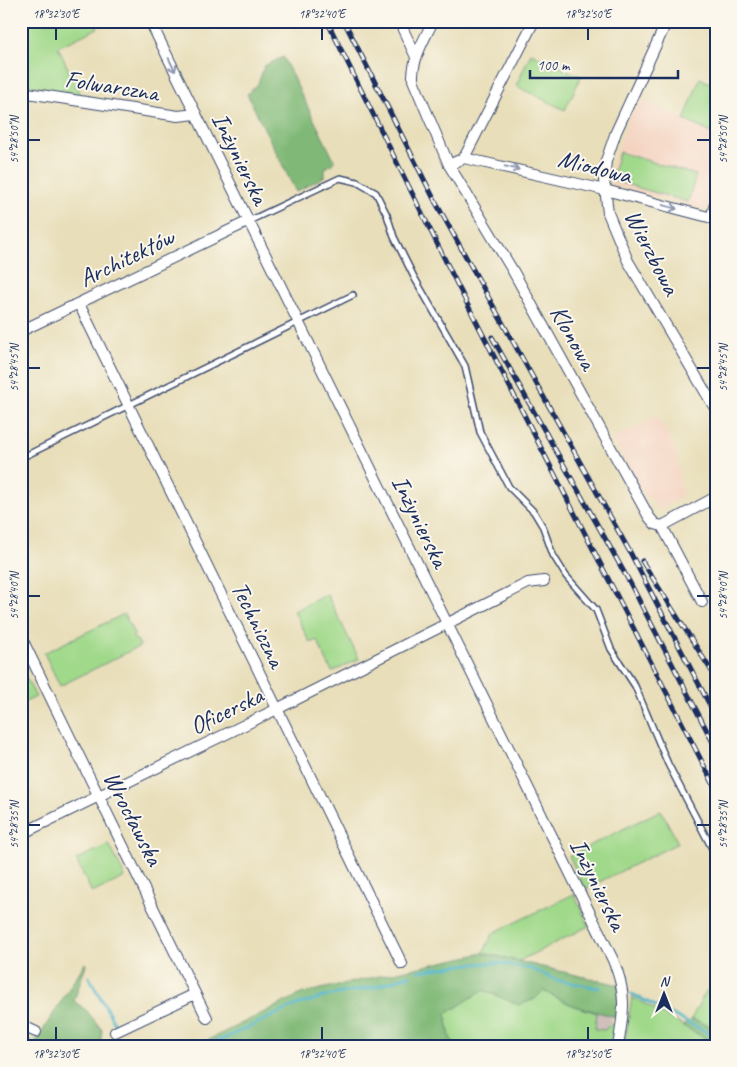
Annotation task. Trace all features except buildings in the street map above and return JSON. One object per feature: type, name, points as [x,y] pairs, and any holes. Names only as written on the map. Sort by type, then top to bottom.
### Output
[{"type":"street","name":"Inżynierska","points":[[150,21],[621,978],[624,1000],[618,1046]]},
{"type":"street","points":[[398,21],[416,57]]},
{"type":"street","name":"Klonowa","points":[[433,21],[416,57],[412,70],[412,80],[449,165],[513,270],[649,517],[655,524],[662,526],[702,602]]},
{"type":"street","points":[[449,165],[464,158],[534,21]]},
{"type":"street","name":"Wierzbowa","points":[[667,21],[616,132],[604,171],[608,214],[628,261],[716,410]]},
{"type":"street","name":"Folwarczna","points":[[21,92],[178,116],[196,114]]},
{"type":"street","name":"Miodowa","points":[[464,158],[605,190],[713,218]]},
{"type":"street","points":[[713,218],[716,201]]},
{"type":"street","name":"Architektów","points":[[21,331],[249,221]]},
{"type":"street","name":"Techniczna","points":[[79,304],[402,964]]},
{"type":"street","points":[[662,526],[716,497]]},
{"type":"street","name":"Oficerska","points":[[21,834],[277,709],[528,583],[544,581]]},
{"type":"street","name":"Wrocławska","points":[[21,637],[207,1018]]},
{"type":"street","points":[[115,1032],[196,994]]},
{"type":"street","points":[[21,1025],[36,1032]]},
{"type":"lane","points":[[249,221],[340,178],[357,182],[376,193],[387,215],[394,237],[414,277],[464,366],[480,432],[509,487],[534,512],[543,527],[553,555],[566,576],[596,610],[611,649],[635,686],[668,764],[716,856]]},
{"type":"lane","points":[[21,458],[353,295]]},
{"type":"shaded area","points":[[636,97],[716,135],[716,185],[708,211],[612,185],[607,179]]},
{"type":"shaded area","points":[[657,416],[675,448],[682,497],[658,510],[652,498],[646,498],[613,439]]},
{"type":"shaded area","points":[[597,1013],[612,1016],[610,1026],[605,1030],[594,1029]]},
{"type":"green space","points":[[21,21],[45,21],[46,23],[51,21],[94,21],[98,28],[58,47],[80,94],[21,84]]},
{"type":"green space","points":[[531,53],[581,77],[565,110],[516,86]]},
{"type":"green space","points":[[283,57],[335,162],[325,168],[325,176],[296,192],[247,94],[258,84],[264,66]]},
{"type":"green space","points":[[700,78],[716,86],[716,135],[684,120]]},
{"type":"green space","points":[[619,152],[696,175],[688,202],[611,180]]},
{"type":"green space","points":[[327,594],[359,659],[332,672],[317,640],[310,643],[294,611]]},
{"type":"green space","points":[[124,614],[134,634],[133,638],[138,641],[140,646],[60,686],[44,653]]},
{"type":"green space","points":[[21,668],[36,697],[21,704]]},
{"type":"green space","points":[[661,810],[678,843],[585,889],[569,856]]},
{"type":"green space","points":[[109,844],[125,877],[92,893],[76,860]]},
{"type":"green space","points":[[574,894],[589,926],[519,961],[483,953],[493,933]]},
{"type":"green space","points":[[483,953],[619,985],[620,1000],[616,1017],[574,1006],[543,991],[535,999],[519,1005],[483,990],[446,1014],[450,1038],[456,1046],[345,1046],[344,1043],[337,1046],[189,1046],[206,1041],[303,993]]},
{"type":"green space","points":[[85,963],[86,965],[74,1001],[87,1011],[102,1030],[100,1046],[21,1046],[21,1037],[35,1043]]},
{"type":"green space","points":[[716,986],[716,1028],[691,1019],[706,991]]},
{"type":"green space","points":[[483,990],[495,995],[535,999],[543,991],[574,1006],[597,1013],[595,1029],[605,1030],[610,1024],[617,1027],[614,1046],[456,1046],[450,1038],[446,1014]]},
{"type":"green space","points":[[632,997],[716,1044],[716,1046],[624,1046]]},
{"type":"green space","points":[[691,1019],[716,1028],[716,1044],[683,1026]]},
{"type":"waterway","points":[[418,971],[470,964],[499,963],[532,969],[556,980],[599,988]]},
{"type":"waterway","points":[[202,1046],[223,1039],[296,1005],[331,995],[375,987],[410,975]]},
{"type":"waterway","points":[[89,977],[116,1026]]},
{"type":"waterway","points":[[632,994],[716,1037]]},
{"type":"waterway","points":[[21,1038],[26,1038]]},
{"type":"waterway","points":[[122,1039],[125,1046]]},
{"type":"waterway","points":[[36,1042],[39,1046]]},
{"type":"railway","points":[[327,21],[458,286],[716,789]]},
{"type":"railway","points":[[344,21],[436,203],[631,554],[716,717]]},
{"type":"railway","points":[[492,337],[629,581],[716,748]]},
{"type":"railway","points":[[642,561],[716,678]]}]
